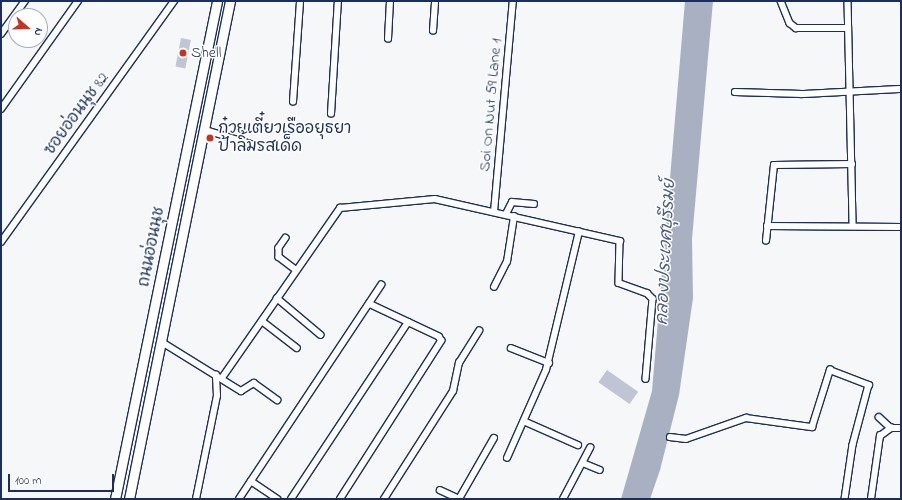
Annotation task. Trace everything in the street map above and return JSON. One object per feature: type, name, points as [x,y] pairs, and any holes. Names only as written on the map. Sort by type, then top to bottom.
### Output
[{"type":"main road","name":"ถนนอ่อนนุช","points":[[115,499],[217,1]]},
{"type":"main road","name":"ถนนอ่อนนุช","points":[[129,499],[206,130],[230,1]]},
{"type":"main road","points":[[158,295],[171,298]]},
{"type":"street","points":[[1,34],[25,1]]},
{"type":"street","points":[[1,109],[78,1]]},
{"type":"street","name":"ซอยอ่อนนุช 82","points":[[1,242],[174,1]]},
{"type":"street","points":[[293,102],[300,1]]},
{"type":"street","points":[[331,114],[338,1]]},
{"type":"street","points":[[388,39],[390,1]]},
{"type":"street","points":[[433,31],[435,1]]},
{"type":"street","name":"Soi On Nut 59 Lane 1","points":[[494,212],[513,1]]},
{"type":"street","points":[[781,1],[790,23],[796,28],[848,28]]},
{"type":"street","points":[[848,1],[853,226]]},
{"type":"street","points":[[735,92],[851,93],[901,90]]},
{"type":"street","points":[[206,130],[257,146]]},
{"type":"street","points":[[766,240],[774,165],[852,164]]},
{"type":"street","points":[[222,378],[262,322],[334,214],[350,204],[435,199],[506,214],[622,243],[619,283],[647,293],[653,299],[646,378]]},
{"type":"street","points":[[506,214],[512,202],[534,204]]},
{"type":"street","points":[[494,287],[507,262],[514,217]]},
{"type":"street","points":[[767,226],[901,227]]},
{"type":"street","points":[[507,458],[526,422],[548,365],[579,232]]},
{"type":"street","points":[[286,238],[279,248],[279,256],[296,270]]},
{"type":"street","points":[[239,499],[369,304],[380,285]]},
{"type":"street","points":[[277,298],[321,335]]},
{"type":"street","points":[[340,499],[439,346],[439,337],[369,304]]},
{"type":"street","points":[[262,322],[297,348]]},
{"type":"street","points":[[291,499],[408,322]]},
{"type":"street","points":[[384,499],[453,391],[458,363],[479,331]]},
{"type":"street","points":[[162,342],[216,374],[241,391],[254,384],[277,400]]},
{"type":"street","points":[[511,348],[548,365]]},
{"type":"street","points":[[670,437],[686,439],[746,418],[812,427],[830,370],[869,385],[853,445],[845,499]]},
{"type":"street","points":[[196,499],[217,396],[216,374]]},
{"type":"street","points":[[879,417],[891,428]]},
{"type":"street","points":[[526,422],[578,445]]},
{"type":"street","points":[[871,499],[877,445],[880,436],[891,428],[901,428]]},
{"type":"street","points":[[440,490],[459,499],[494,438]]},
{"type":"street","points":[[563,499],[590,448]]},
{"type":"street","points":[[583,463],[600,470]]},
{"type":"street","points":[[251,481],[278,499]]},
{"type":"water","name":"คลองประเวศบุรีรมย์","points":[[685,1],[713,1],[692,239],[693,298],[679,395],[660,470],[650,499],[621,499],[652,391]]},
{"type":"building","name":"Shell","points":[[181,38],[191,40],[185,68],[175,66]]},
{"type":"building","points":[[607,370],[638,392],[630,404],[598,382]]},
{"type":"place","name":"Shell","points":[[183,53]]},
{"type":"place","name":"ก๋วยเตี๋ยวเรืออยุธยา ป้าลิ้มรสเด็ด","points":[[210,138]]}]
